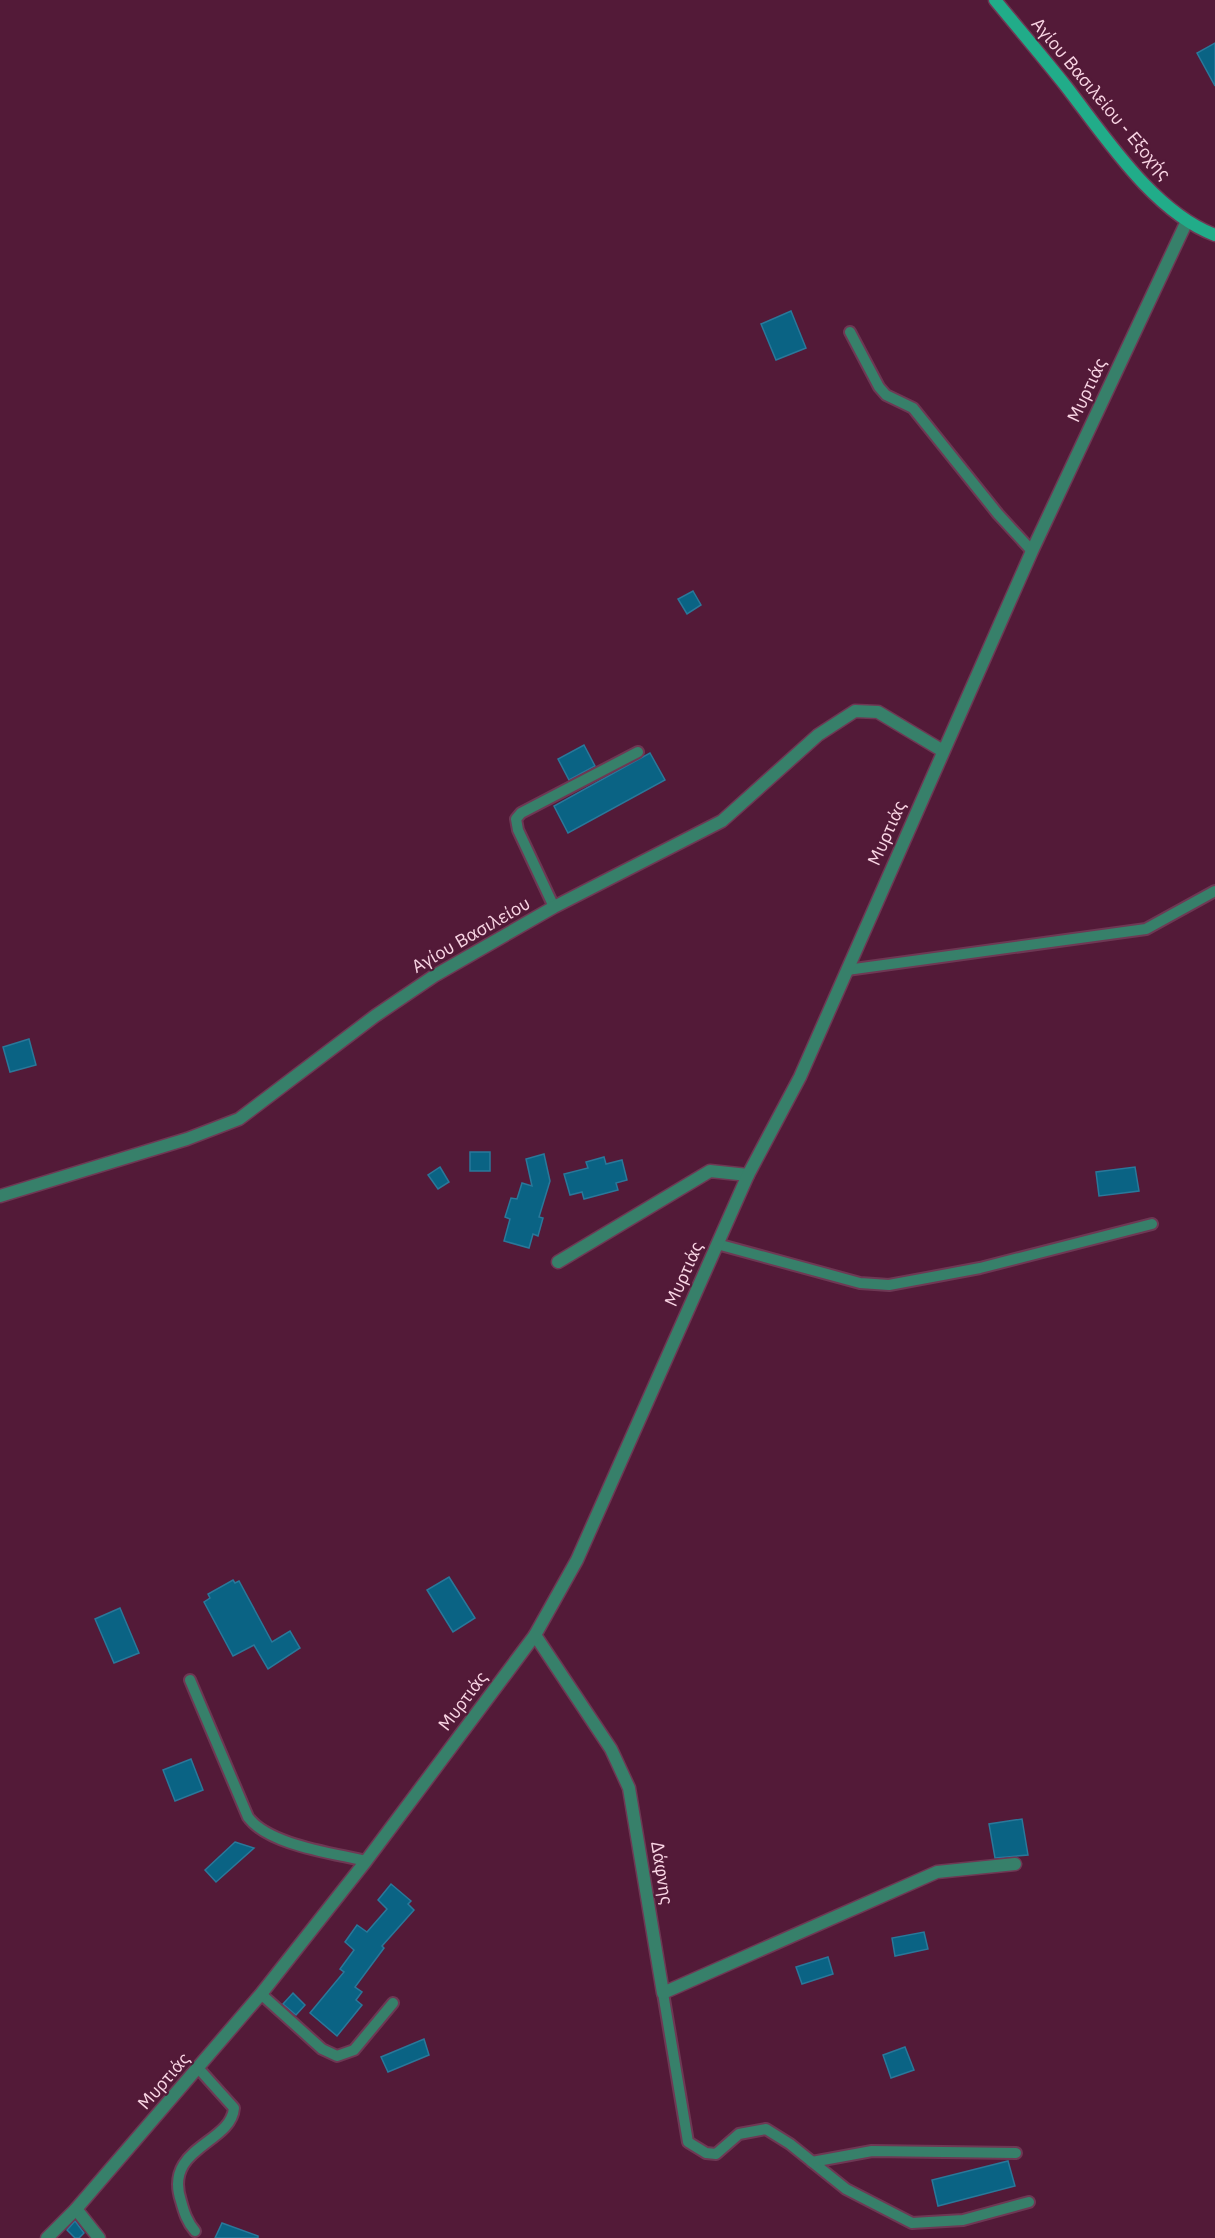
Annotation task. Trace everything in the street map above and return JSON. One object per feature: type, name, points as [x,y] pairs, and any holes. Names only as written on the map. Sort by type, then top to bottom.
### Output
[{"type":"main road","name":"Αγίου Βασιλείου - Εξοχής","points":[[995,0],[1124,161],[1158,197],[1187,221],[1215,234]]},
{"type":"street","name":"Μυρτιάς","points":[[47,2238],[76,2209],[261,1995],[366,1861],[535,1635],[577,1560],[748,1175],[800,1077],[1032,551],[1187,221]]},
{"type":"street","name":"Αγίου Βασιλείου","points":[[0,1196],[187,1139],[239,1119],[375,1016],[434,976],[554,907],[722,821],[818,735],[855,711],[878,712],[943,751]]},
{"type":"street","points":[[558,1262],[711,1171],[748,1175]]},
{"type":"street","name":"Δάφνης","points":[[535,1635],[612,1749],[629,1788],[663,1993]]},
{"type":"street","points":[[663,1993],[937,1872],[1015,1864]]},
{"type":"street","points":[[76,2209],[99,2238]]},
{"type":"lane","points":[[850,332],[879,387],[886,394],[913,408],[998,514],[1032,551]]},
{"type":"lane","points":[[554,907],[518,830],[516,819],[521,813],[638,752]]},
{"type":"lane","points":[[847,970],[1146,929],[1215,891]]},
{"type":"lane","points":[[717,1244],[860,1283],[889,1285],[980,1268],[1152,1224]]},
{"type":"lane","points":[[190,1680],[248,1817],[255,1827],[290,1842],[366,1861]]},
{"type":"lane","name":"Δάφνης","points":[[663,1993],[688,2142],[706,2153],[716,2154],[740,2134],[766,2129],[812,2162]]},
{"type":"lane","points":[[261,1995],[322,2049],[337,2056],[354,2050],[393,2003]]},
{"type":"lane","points":[[195,2231],[187,2218],[178,2192],[181,2170],[206,2141],[229,2123],[234,2108],[199,2069]]},
{"type":"lane","points":[[812,2162],[872,2151],[1016,2153]]},
{"type":"lane","points":[[812,2162],[846,2188],[912,2223],[963,2220],[1029,2202]]},
{"type":"building","points":[[1215,43],[1215,86],[1197,53]]},
{"type":"building","points":[[791,311],[806,348],[776,360],[761,324]]},
{"type":"building","points":[[693,591],[701,605],[687,614],[678,599]]},
{"type":"building","points":[[584,745],[595,766],[569,780],[558,759]]},
{"type":"building","points":[[650,753],[665,780],[568,833],[554,806]]},
{"type":"building","points":[[29,1039],[36,1065],[10,1072],[3,1047]]},
{"type":"building","points":[[470,1152],[490,1152],[490,1171],[470,1171]]},
{"type":"building","points":[[544,1154],[550,1181],[539,1217],[543,1218],[538,1236],[533,1234],[529,1248],[504,1241],[510,1219],[505,1217],[511,1198],[517,1199],[522,1183],[532,1186],[526,1159]]},
{"type":"building","points":[[604,1157],[606,1164],[622,1160],[627,1180],[616,1183],[618,1190],[584,1199],[582,1192],[570,1195],[564,1174],[588,1168],[586,1162]]},
{"type":"building","points":[[440,1167],[449,1182],[438,1189],[428,1175]]},
{"type":"building","points":[[1135,1167],[1139,1191],[1099,1196],[1096,1172]]},
{"type":"building","points":[[449,1577],[475,1618],[453,1632],[427,1590]]},
{"type":"building","points":[[233,1580],[235,1583],[239,1581],[272,1642],[290,1631],[300,1648],[268,1669],[254,1645],[233,1656],[204,1602],[210,1598],[208,1594]]},
{"type":"building","points":[[120,1608],[139,1653],[114,1663],[95,1619]]},
{"type":"building","points":[[191,1759],[203,1790],[175,1801],[163,1770]]},
{"type":"building","points":[[1022,1819],[1028,1855],[995,1858],[989,1824]]},
{"type":"building","points":[[235,1842],[254,1848],[216,1882],[205,1870]]},
{"type":"building","points":[[391,1884],[411,1901],[408,1904],[414,1910],[382,1946],[384,1948],[355,1987],[362,1992],[356,2000],[362,2005],[337,2036],[310,2013],[344,1972],[340,1969],[354,1950],[345,1942],[357,1925],[367,1932],[387,1909],[378,1900]]},
{"type":"building","points":[[924,1932],[928,1949],[895,1956],[892,1938]]},
{"type":"building","points":[[828,1957],[833,1974],[802,1984],[796,1967]]},
{"type":"building","points":[[293,1993],[305,2005],[296,2015],[283,2004]]},
{"type":"building","points":[[424,2039],[429,2055],[388,2072],[381,2057]]},
{"type":"building","points":[[905,2047],[914,2070],[891,2078],[883,2055]]},
{"type":"building","points":[[1008,2161],[1015,2186],[938,2206],[932,2180]]},
{"type":"building","points":[[75,2221],[84,2233],[79,2238],[75,2238],[67,2230]]},
{"type":"building","points":[[222,2223],[258,2236],[258,2238],[215,2238]]}]
